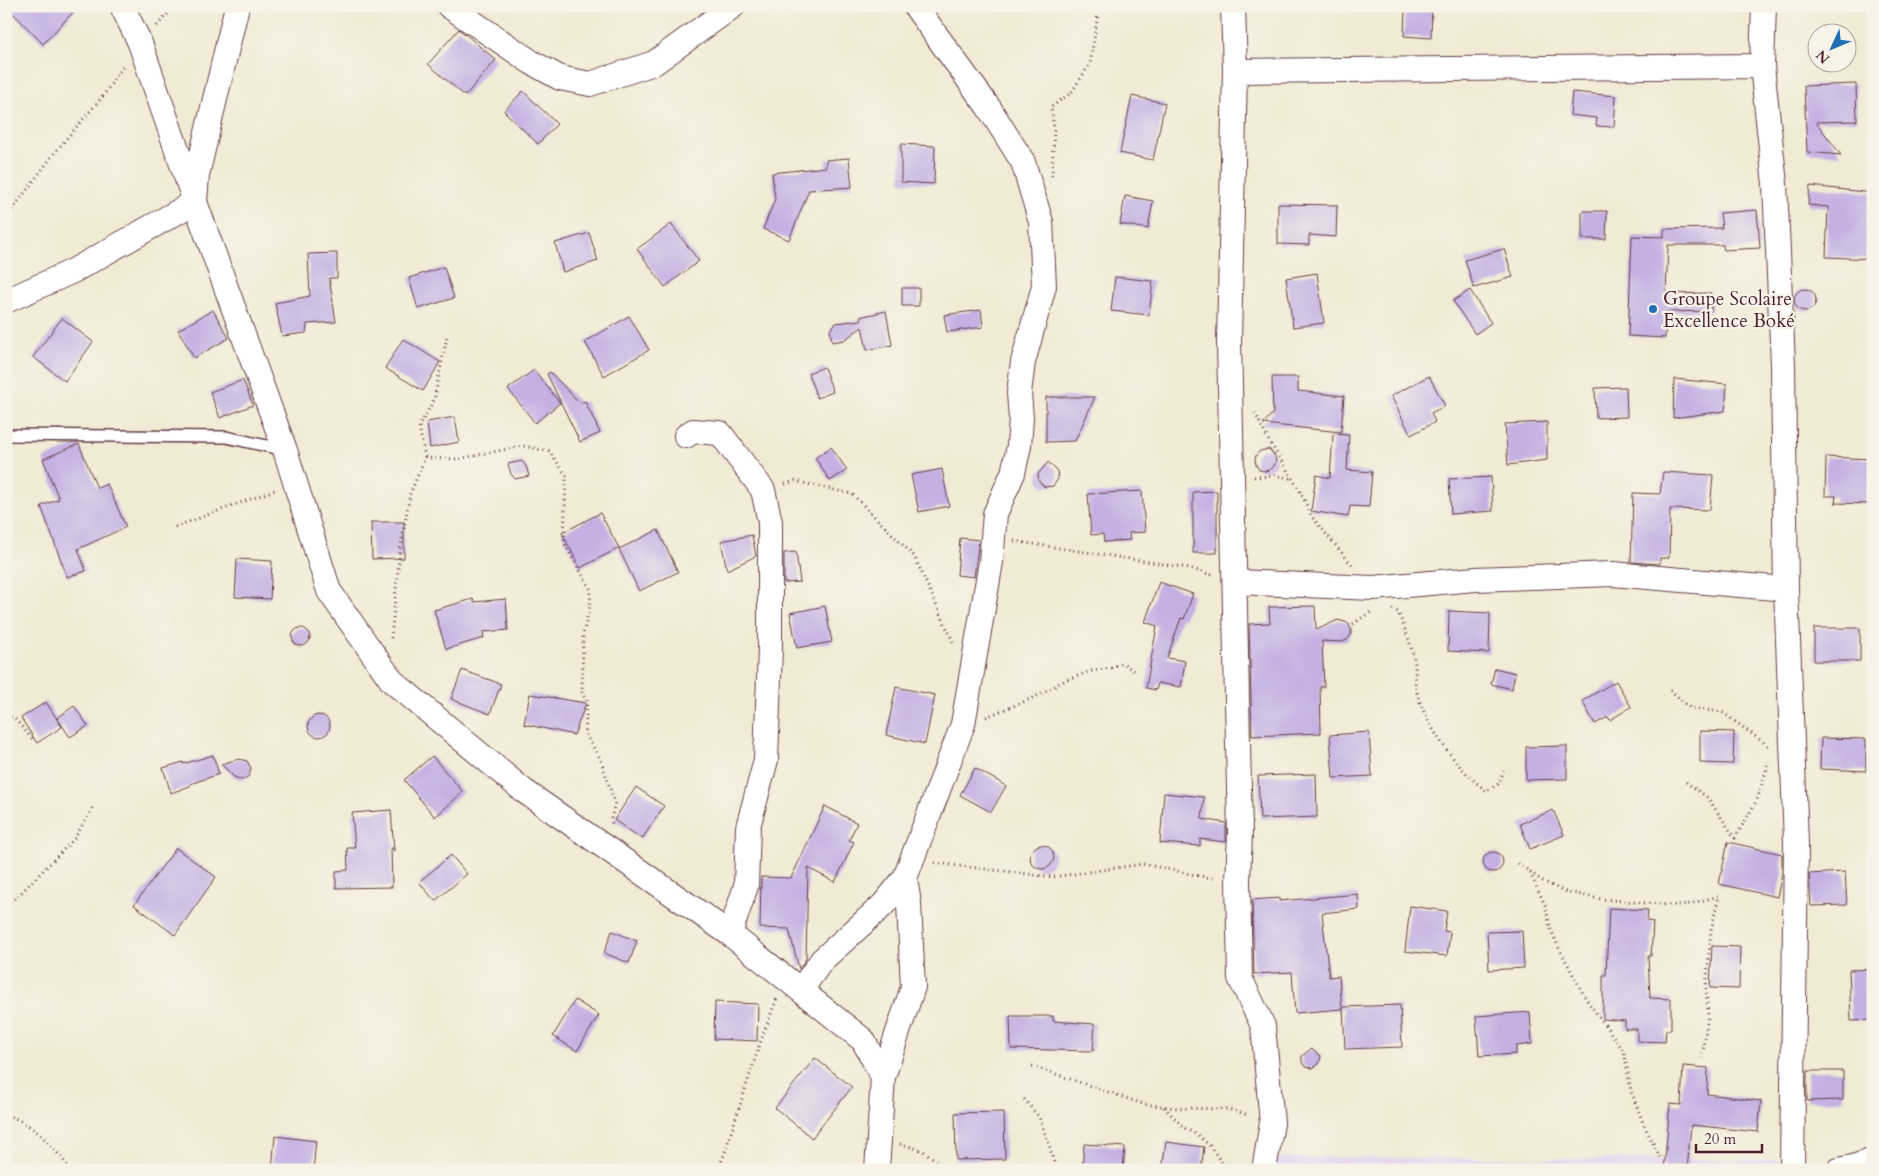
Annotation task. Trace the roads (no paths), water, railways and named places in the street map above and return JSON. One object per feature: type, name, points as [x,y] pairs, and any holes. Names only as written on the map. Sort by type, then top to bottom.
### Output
[{"type":"street","points":[[122,6],[140,43],[195,202],[285,450],[329,591],[392,681],[524,791],[730,934],[793,983],[863,1040],[883,1078]]},
{"type":"street","points":[[195,202],[197,175],[236,6]]},
{"type":"street","points":[[449,6],[531,62],[560,78],[590,84],[654,63],[733,6]]},
{"type":"street","points":[[793,983],[883,906],[908,869],[947,770],[966,712],[991,562],[995,514],[1014,473],[1019,446],[1020,393],[1023,362],[1044,286],[1041,222],[1023,162],[990,108],[915,6]]},
{"type":"street","points":[[1233,6],[1235,71],[1229,342],[1240,833],[1238,881],[1240,978],[1263,1026],[1272,1123],[1264,1170]]},
{"type":"street","points":[[1764,6],[1762,66],[1775,184],[1783,365],[1786,590],[1781,758],[1796,843],[1795,1165]]},
{"type":"street","points":[[1235,71],[1762,66]]},
{"type":"street","points":[[6,301],[73,271],[195,202]]},
{"type":"street","points":[[686,436],[693,431],[720,433],[762,490],[770,522],[770,648],[766,760],[748,827],[746,886],[730,934]]},
{"type":"street","points":[[1235,582],[1373,588],[1475,579],[1613,574],[1786,590]]},
{"type":"street","points":[[877,1170],[883,1078],[913,987],[908,869]]},
{"type":"street","points":[[1839,1170],[1873,1160]]},
{"type":"lane","points":[[6,435],[226,436],[285,450]]},
{"type":"place","name":"Groupe Scolaire Excellence Boké","points":[[1653,309]]}]
